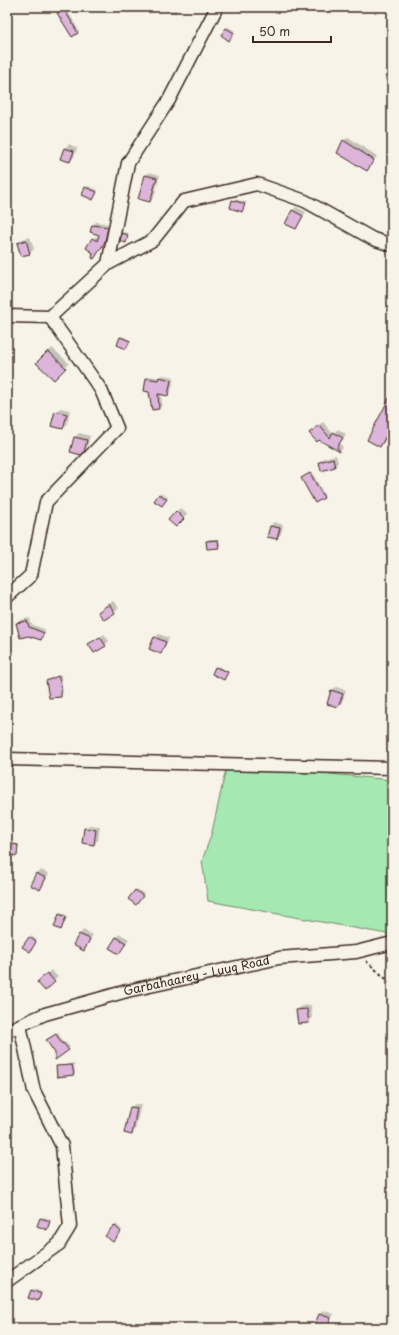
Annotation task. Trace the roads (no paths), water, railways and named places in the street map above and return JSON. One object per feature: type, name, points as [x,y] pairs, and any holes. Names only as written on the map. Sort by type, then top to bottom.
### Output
[{"type":"street","points":[[108,264],[128,163],[169,100],[217,7]]},
{"type":"street","points":[[7,316],[50,317],[108,264],[153,240],[184,200],[257,184],[305,201],[373,239],[392,245]]},
{"type":"street","points":[[7,597],[31,575],[46,502],[117,428],[101,390],[50,317]]},
{"type":"street","points":[[7,759],[392,768]]},
{"type":"street","name":"Garbahaarey - Luuq Road","points":[[7,1031],[45,1014],[127,991],[280,958],[356,952],[392,943]]},
{"type":"street","points":[[7,1281],[59,1244],[70,1226],[62,1146],[34,1091],[20,1025]]}]
